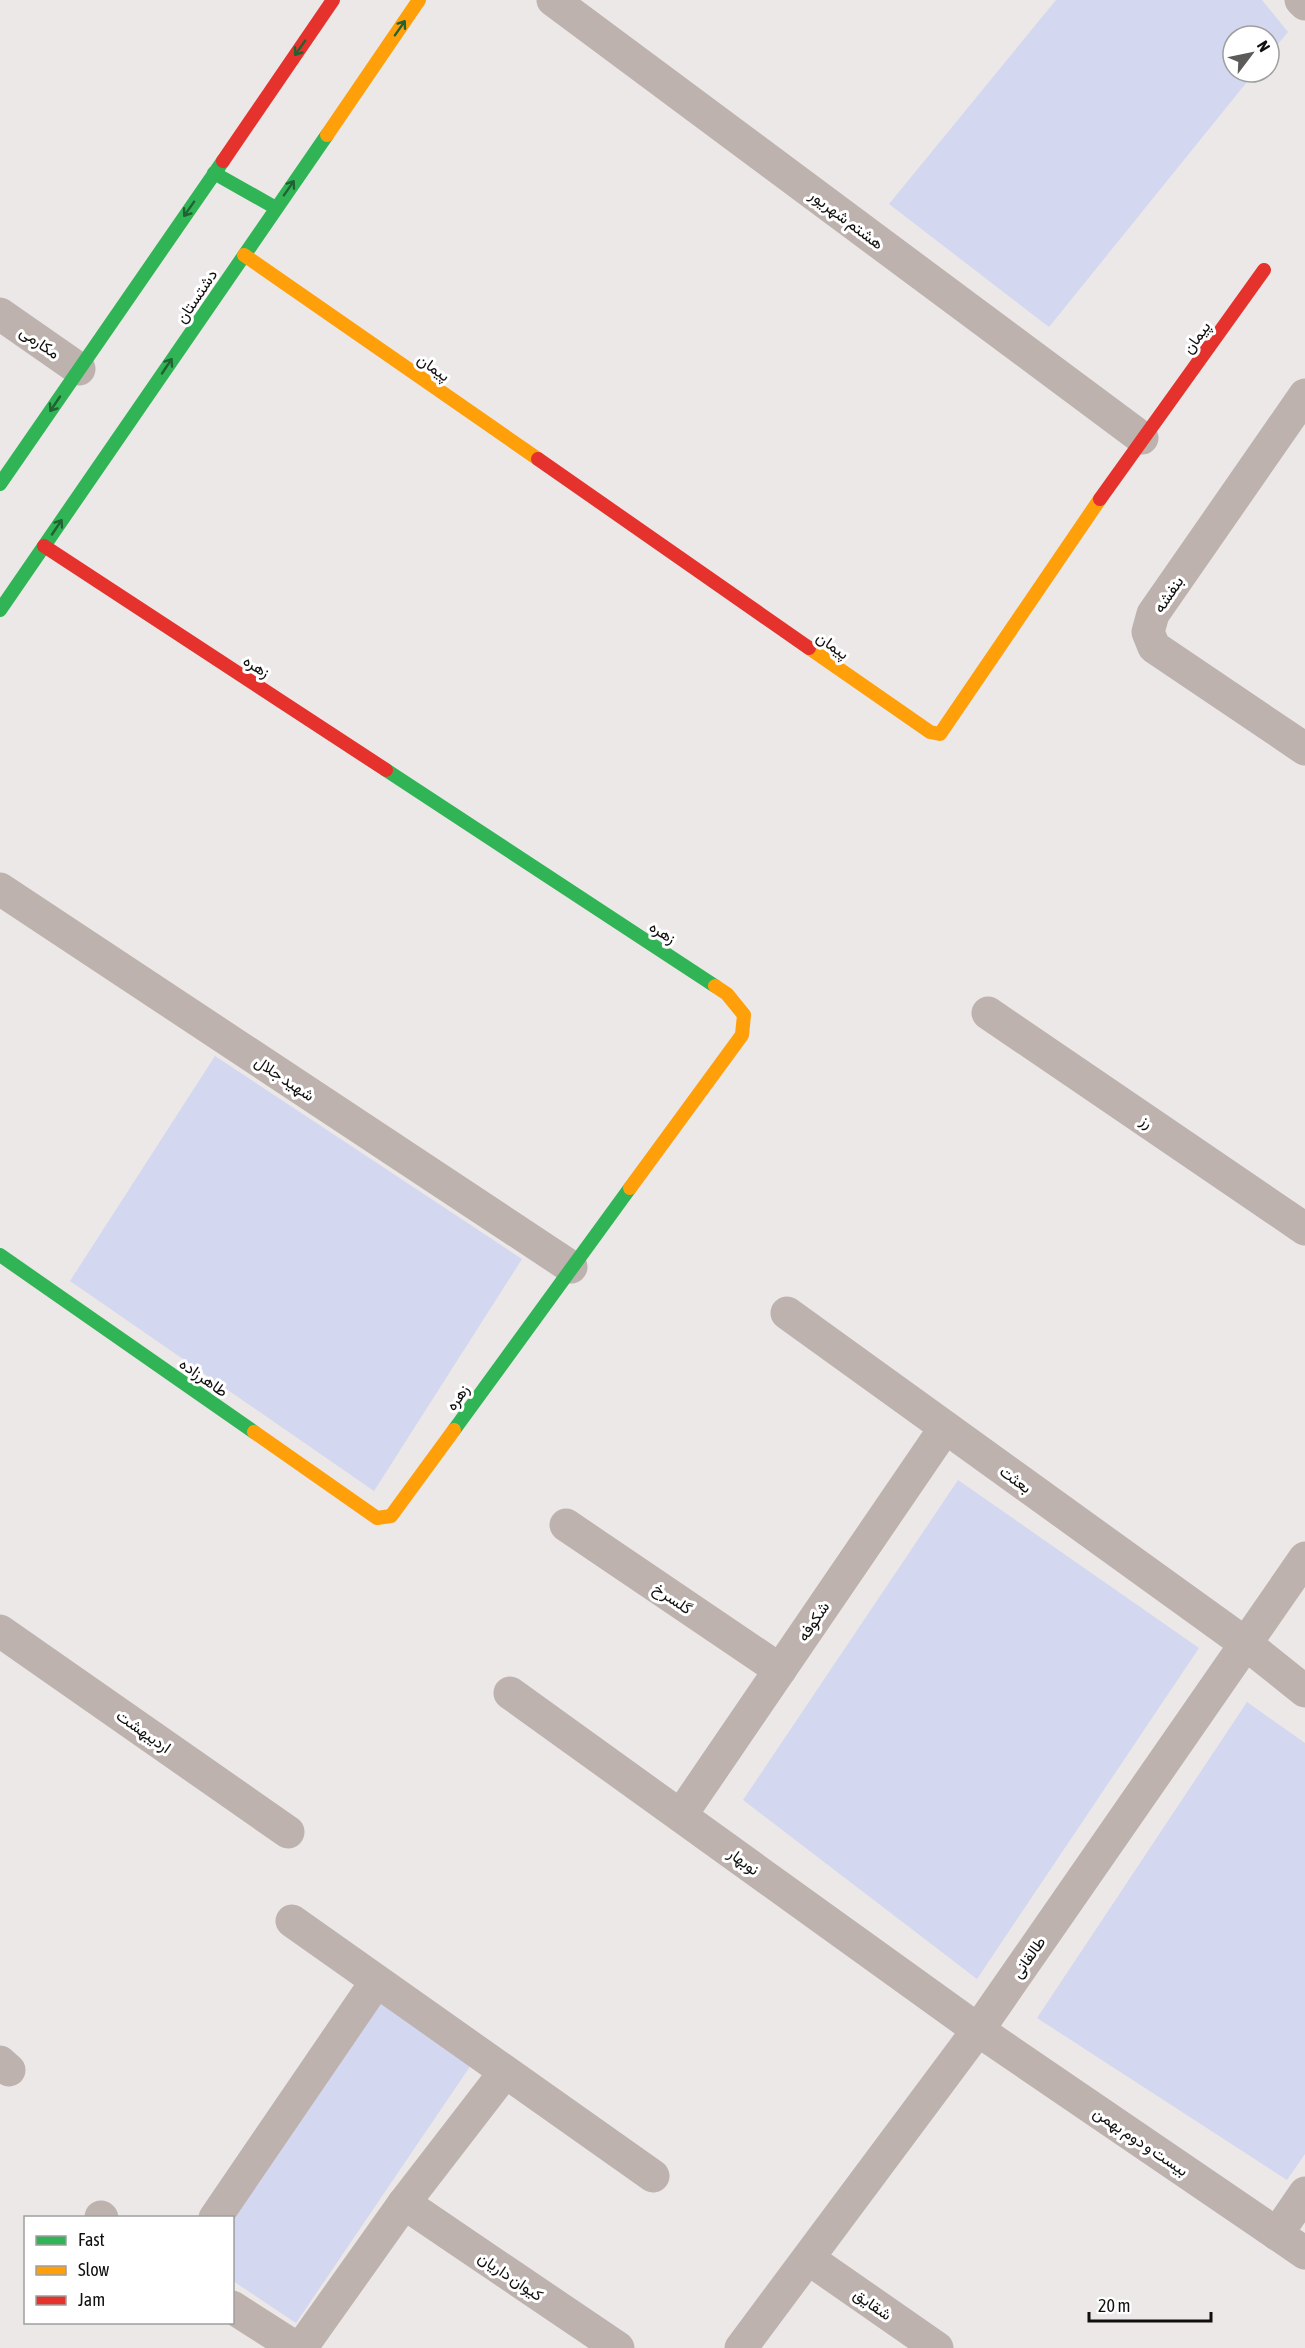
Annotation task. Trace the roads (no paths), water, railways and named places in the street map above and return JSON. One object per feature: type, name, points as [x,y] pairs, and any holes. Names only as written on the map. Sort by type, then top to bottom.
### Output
[{"type":"street","points":[[0,484],[333,0]]},
{"type":"street","name":"دشتستان","points":[[0,610],[419,0]]},
{"type":"street","name":"هشتم شهریور","points":[[553,0],[1142,438]]},
{"type":"street","points":[[1301,0],[1305,4]]},
{"type":"street","points":[[214,173],[276,208]]},
{"type":"street","name":"پیمان","points":[[244,255],[930,732],[940,734],[950,723],[1142,438],[1264,270]]},
{"type":"street","name":"مکارمی","points":[[0,314],[79,369]]},
{"type":"street","name":"بنفشه","points":[[1305,395],[1153,614],[1148,632],[1154,647],[1305,749]]},
{"type":"street","name":"زهره","points":[[44,546],[727,994],[744,1015],[742,1035],[391,1516]]},
{"type":"street","name":"شهید جلال","points":[[0,889],[571,1267]]},
{"type":"street","name":"رز","points":[[988,1013],[1305,1229]]},
{"type":"street","name":"طاهرزاده","points":[[0,1255],[377,1518],[391,1516]]},
{"type":"street","name":"بعثت","points":[[786,1313],[1246,1644]]},
{"type":"street","name":"شکوفه","points":[[681,1815],[945,1428]]},
{"type":"street","name":"گلسرخ","points":[[566,1525],[780,1670]]},
{"type":"street","name":"طالقانی","points":[[741,2348],[978,2030],[1305,1558]]},
{"type":"street","name":"اردیبهشت","points":[[0,1631],[288,1832]]},
{"type":"street","points":[[1246,1644],[1305,1690]]},
{"type":"street","name":"نوبهار","points":[[510,1693],[978,2030]]},
{"type":"street","points":[[292,1922],[653,2176]]},
{"type":"street","points":[[216,2216],[376,1982]]},
{"type":"street","name":"بیست و دوم بهمن","points":[[978,2030],[1305,2253]]},
{"type":"street","points":[[301,2348],[404,2203],[505,2072]]},
{"type":"street","points":[[1277,2234],[1305,2193]]},
{"type":"street","name":"کیوان داریان","points":[[404,2203],[618,2348]]},
{"type":"street","name":"شقایق","points":[[809,2259],[937,2348]]},
{"type":"street","points":[[234,2308],[296,2348]]}]
